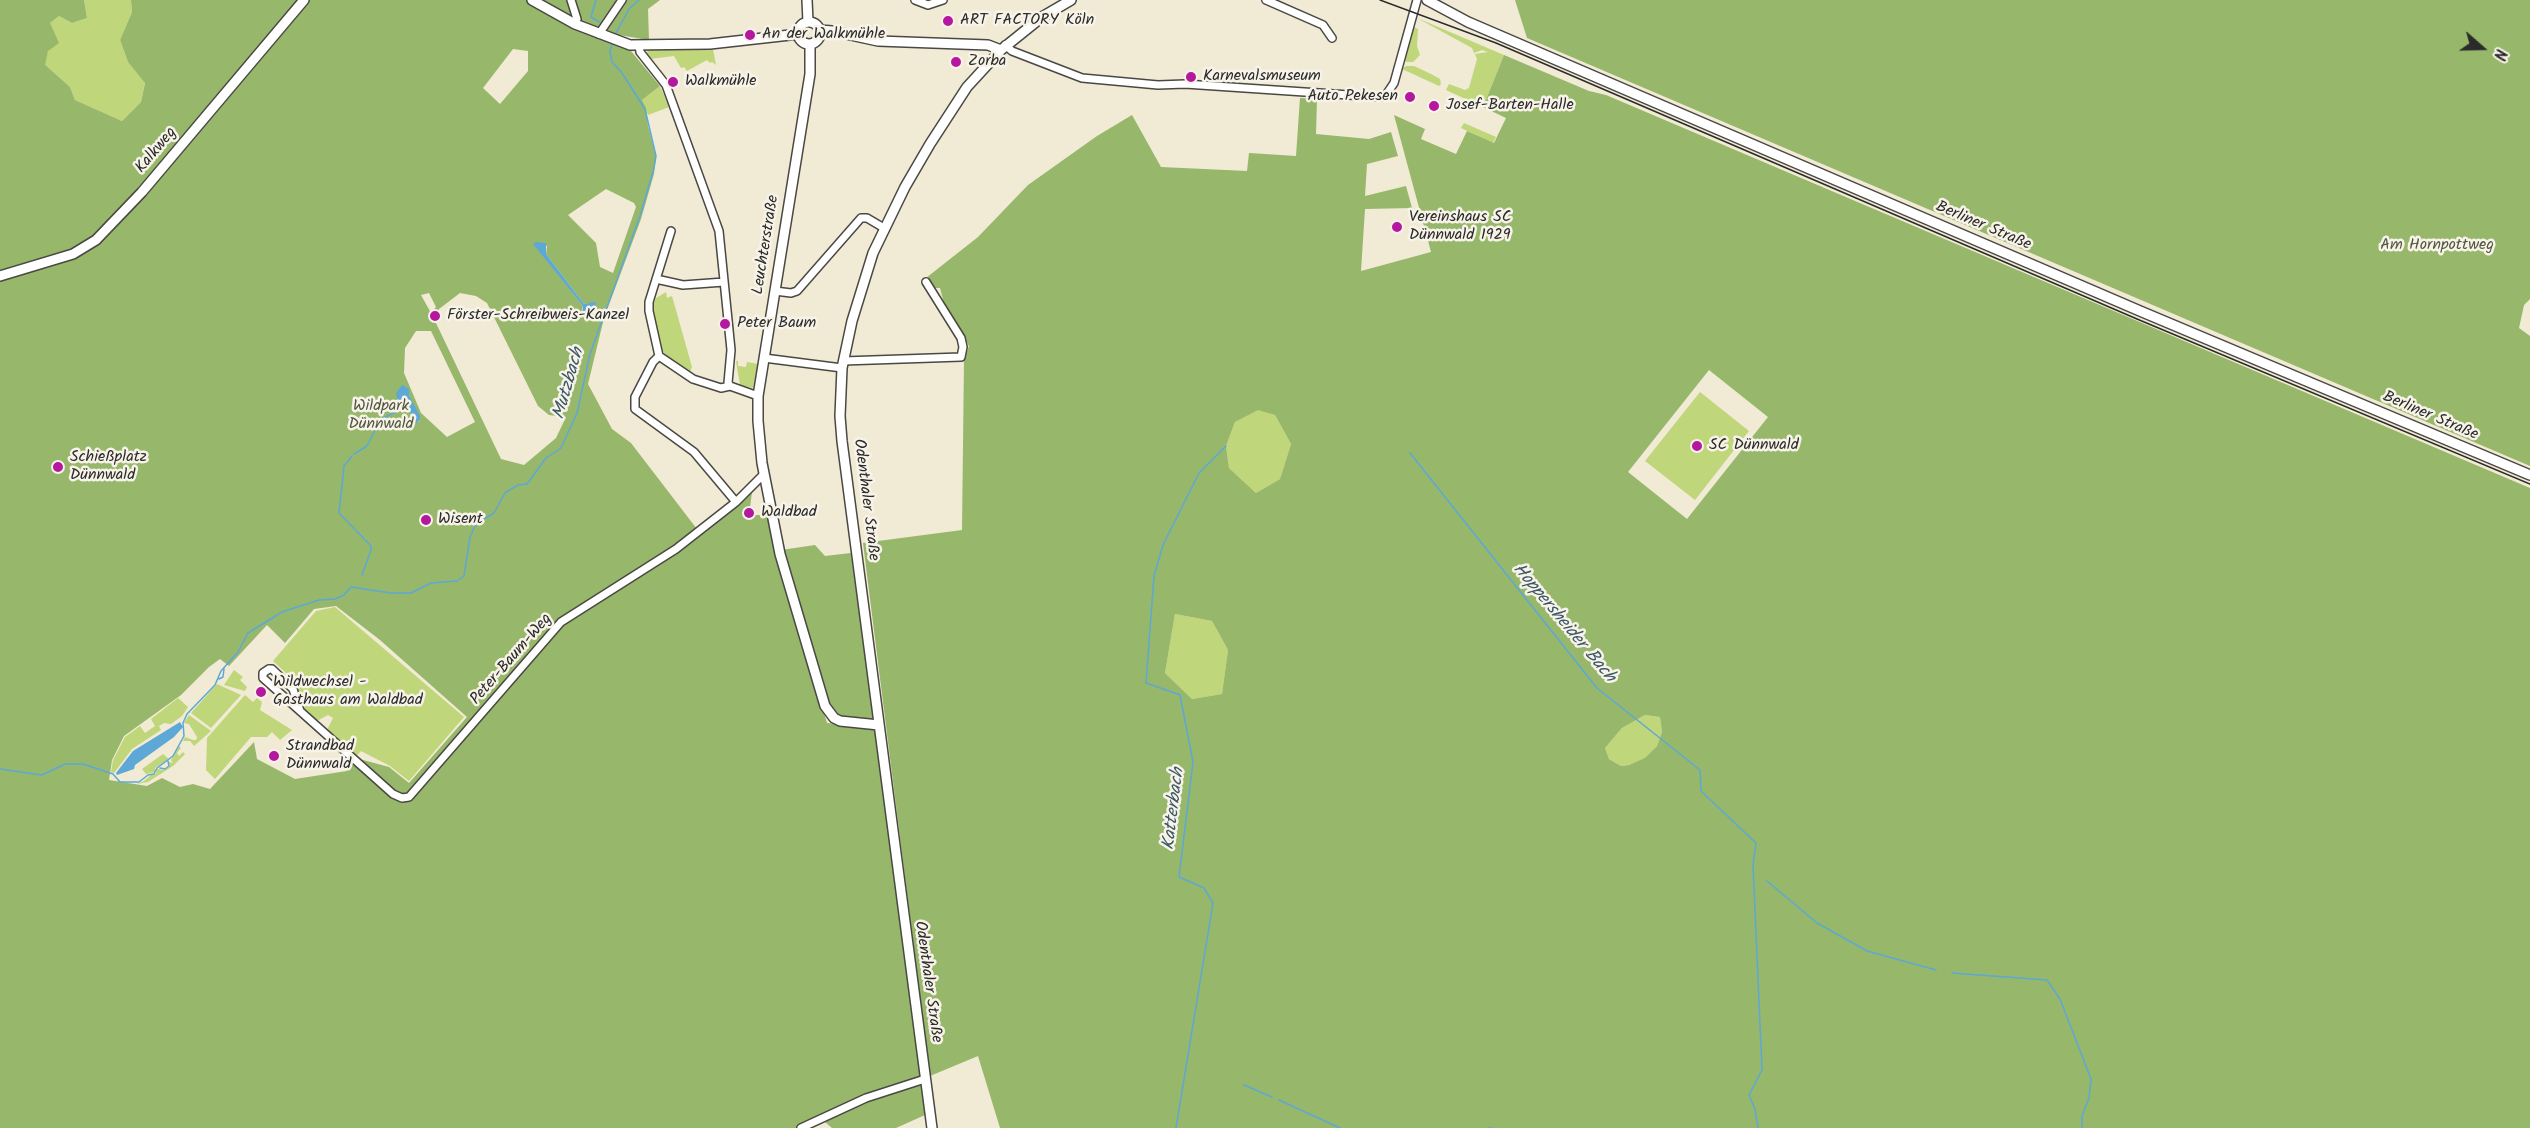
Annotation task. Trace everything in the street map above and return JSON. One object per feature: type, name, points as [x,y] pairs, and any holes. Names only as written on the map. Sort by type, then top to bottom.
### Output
[{"type":"main road","name":"Kalkweg","points":[[0,276],[73,254],[96,240],[142,192],[304,0]]},
{"type":"main road","points":[[532,0],[575,24],[614,40],[639,46],[710,44],[799,34]]},
{"type":"main road","points":[[807,0],[808,22]]},
{"type":"main road","name":"Odenthaler Straße","points":[[932,1128],[842,441],[840,416],[842,364],[862,285],[884,228],[914,170],[954,105],[1003,48],[1042,17],[1071,0]]},
{"type":"main road","name":"Berliner Straße","points":[[1427,0],[1442,10],[1544,55],[2530,475]]},
{"type":"main road","points":[[808,22],[816,24],[820,30],[817,40],[810,44],[801,40],[800,27],[808,22]]},
{"type":"main road","points":[[820,30],[878,41],[988,45],[1003,48]]},
{"type":"main road","name":"Leuchterstraße","points":[[810,44],[809,84],[758,396],[758,421],[764,474],[780,554],[825,706],[834,718],[840,721],[879,725]]},
{"type":"street","points":[[571,0],[577,19],[575,24]]},
{"type":"street","points":[[599,34],[622,0]]},
{"type":"street","points":[[915,0],[923,5],[943,0]]},
{"type":"street","points":[[1266,0],[1323,25],[1332,38]]},
{"type":"street","points":[[1003,48],[1082,78],[1379,97],[1386,95],[1394,83],[1417,0]]},
{"type":"street","points":[[639,46],[640,52],[666,85],[719,231],[731,350],[727,378],[730,386]]},
{"type":"street","points":[[775,291],[794,293],[797,291],[861,218],[867,218],[884,228]]},
{"type":"street","points":[[671,231],[648,311],[659,356],[693,379],[721,388],[730,386],[758,396]]},
{"type":"street","points":[[656,279],[683,285],[724,282]]},
{"type":"street","points":[[764,358],[842,364],[961,357],[963,347],[961,339],[926,282]]},
{"type":"street","points":[[659,356],[653,362],[635,397],[635,409],[694,452],[736,502]]},
{"type":"street","name":"Peter-Baum-Weg","points":[[300,711],[294,689],[272,669],[266,670],[263,678],[393,794],[402,798],[409,797],[561,622],[676,549],[736,502],[764,474]]},
{"type":"street","points":[[801,1128],[866,1098],[925,1079]]},
{"type":"green space","name":"Wildpark Dünnwald","points":[[0,0],[84,0],[87,18],[72,23],[59,16],[50,23],[59,43],[48,51],[45,65],[70,87],[75,100],[122,121],[141,102],[145,83],[128,62],[120,40],[132,12],[131,0],[660,0],[648,9],[649,40],[619,35],[615,44],[631,51],[660,86],[642,100],[646,108],[656,156],[654,174],[641,219],[604,318],[588,384],[612,429],[631,443],[700,533],[752,492],[749,515],[767,515],[827,723],[875,728],[925,1115],[896,1128],[832,1128],[825,1122],[811,1128],[0,1128]],"holes":[[[513,49],[528,51],[528,71],[500,104],[483,88]],[[606,189],[634,203],[636,207],[613,273],[600,267],[596,243],[568,215]],[[534,244],[547,246],[546,254],[584,304],[592,303],[595,311],[593,314],[584,318],[581,313],[583,306]],[[429,293],[436,307],[431,313],[421,295]],[[460,293],[476,296],[487,303],[538,406],[549,415],[566,417],[556,438],[524,465],[501,459],[435,321],[440,314],[438,312]],[[416,331],[431,331],[475,422],[447,437],[421,413],[404,373],[405,348]],[[408,393],[420,420],[418,422],[411,412],[404,411],[399,401]],[[336,606],[380,640],[467,717],[409,783],[389,767],[341,754],[347,771],[295,779],[257,759],[254,742],[210,789],[193,784],[180,787],[162,778],[147,786],[109,780],[112,760],[124,736],[181,695],[209,667],[220,659],[229,666],[267,625],[285,643],[314,609]]]},
{"type":"green space","points":[[84,0],[131,0],[132,12],[120,40],[128,62],[145,82],[141,102],[122,121],[75,100],[70,87],[44,65],[48,51],[50,23],[59,16],[72,23],[87,18]]},
{"type":"green space","name":"Am Hornpottweg","points":[[1515,0],[2530,0],[2530,299],[2524,305],[2519,328],[2530,336],[2530,466],[1527,38]]},
{"type":"green space","points":[[1417,18],[1504,55],[1483,107],[1446,90],[1449,84],[1465,90],[1469,88],[1477,59],[1475,54],[1488,52],[1482,50],[1474,53],[1472,48]]},
{"type":"green space","points":[[1414,27],[1418,29],[1417,46],[1420,55],[1413,62],[1406,62],[1405,60]]},
{"type":"green space","points":[[713,49],[716,65],[707,60],[687,71],[684,67],[681,68],[674,56],[650,59],[646,55],[648,50]]},
{"type":"green space","points":[[1504,55],[1589,91],[1606,95],[2530,488],[2530,1128],[1000,1128],[978,1056],[930,1076],[863,543],[962,530],[964,360],[969,346],[945,307],[940,288],[932,288],[926,278],[978,237],[1028,185],[1097,136],[1132,115],[1161,167],[1247,171],[1249,153],[1296,156],[1300,98],[1317,99],[1316,134],[1369,139],[1391,132],[1398,156],[1367,164],[1365,196],[1406,186],[1412,208],[1365,209],[1361,271],[1431,252],[1394,115],[1425,129],[1421,139],[1456,154],[1467,131],[1494,143],[1506,118],[1483,107]],"holes":[[[1709,370],[1768,417],[1687,519],[1628,472]],[[1258,410],[1275,415],[1291,444],[1280,479],[1256,493],[1229,468],[1226,446],[1235,422]],[[1175,614],[1212,621],[1228,650],[1222,694],[1192,699],[1165,673]],[[1645,715],[1660,717],[1662,732],[1657,746],[1645,758],[1621,766],[1609,759],[1605,748],[1622,728]]]},
{"type":"green space","points":[[1406,66],[1414,66],[1431,74],[1440,79],[1441,84],[1439,86],[1402,69]]},
{"type":"green space","points":[[660,86],[669,107],[648,115],[642,100]]},
{"type":"green space","points":[[1464,123],[1496,137],[1493,143],[1461,128]]},
{"type":"green space","points":[[666,292],[667,298],[672,296],[692,367],[690,372],[667,357],[662,350],[652,308],[656,298]]},
{"type":"green space","points":[[736,361],[738,361],[738,366],[746,367],[747,362],[758,364],[753,388],[740,385]]},
{"type":"green space","name":"SC Dünnwald","points":[[1700,392],[1749,431],[1695,500],[1645,461]]},
{"type":"green space","points":[[1258,409],[1275,415],[1291,444],[1280,479],[1256,493],[1229,468],[1226,446],[1235,422]]},
{"type":"green space","points":[[815,545],[825,556],[851,553],[874,722],[843,719],[830,708],[781,550]]},
{"type":"green space","points":[[335,607],[464,717],[409,781],[390,766],[361,751],[356,757],[329,732],[328,728],[333,718],[328,715],[317,721],[303,709],[296,689],[299,685],[273,661],[316,611]]},
{"type":"green space","points":[[1175,614],[1212,621],[1228,650],[1222,694],[1192,699],[1165,673]]},
{"type":"green space","points":[[234,670],[243,677],[240,680],[247,687],[245,691],[224,685]]},
{"type":"green space","points":[[217,684],[241,695],[211,728],[191,713]]},
{"type":"green space","points":[[245,695],[253,702],[257,698],[262,702],[260,710],[292,730],[280,740],[272,732],[267,737],[251,737],[215,779],[206,770],[207,738]]},
{"type":"green space","points":[[178,698],[188,707],[182,716],[171,724],[164,723],[159,726],[161,730],[132,749],[114,773],[111,772],[113,760],[125,737],[140,726],[145,733],[155,726],[151,719]]},
{"type":"green space","points":[[189,715],[211,731],[194,746],[190,741],[183,741],[185,737],[196,740],[197,737],[189,724],[184,723]]},
{"type":"green space","points":[[1645,715],[1660,717],[1662,732],[1657,746],[1645,759],[1629,765],[1621,766],[1609,759],[1605,748],[1622,728]]},
{"type":"green space","points":[[179,746],[181,748],[177,753],[179,756],[183,752],[185,754],[173,766],[148,782],[137,784],[156,774],[157,769],[164,770],[170,766],[169,762],[173,763],[171,760]]},
{"type":"green space","points":[[163,754],[169,759],[155,768],[155,772],[146,774],[142,769]]},
{"type":"water","points":[[546,243],[546,254],[584,304],[596,303],[593,316],[586,319],[582,316],[583,306],[533,244]]},
{"type":"water","points":[[402,385],[409,389],[409,395],[420,416],[420,420],[416,423],[412,421],[411,412],[399,406],[396,393]]},
{"type":"water","points":[[180,722],[183,727],[174,737],[135,765],[134,769],[117,775],[116,773],[133,751]]},
{"type":"waterway","points":[[596,0],[591,17],[599,22]]},
{"type":"waterway","name":"Mutzbach","points":[[616,33],[629,9],[639,0]]},
{"type":"waterway","name":"Mutzbach","points":[[0,769],[42,775],[65,764],[83,764],[113,774],[120,782],[139,782],[148,775],[154,774],[157,768],[173,756],[184,736],[183,723],[187,714],[215,685],[221,671],[238,652],[248,633],[282,612],[319,600],[335,599],[344,595],[351,587],[391,593],[411,593],[431,583],[457,581],[464,576],[470,537],[476,524],[494,513],[505,493],[518,485],[527,484],[546,458],[561,448],[577,413],[590,354],[640,216],[654,168],[656,156],[645,109],[622,73],[612,62],[610,52],[612,44]]},
{"type":"waterway","points":[[354,454],[367,446],[381,419],[402,409]]},
{"type":"waterway","name":"Katterbach","points":[[1176,1128],[1213,903],[1204,888],[1179,877],[1193,762],[1180,695],[1146,683],[1154,576],[1163,545],[1199,473],[1226,446]]},
{"type":"waterway","name":"Hoppersheider Bach","points":[[1410,453],[1597,688],[1700,770],[1701,791],[1756,843],[1753,865],[1762,1070],[1749,1095],[1755,1109],[1758,1128]]},
{"type":"waterway","points":[[352,456],[344,466],[339,513],[371,546],[362,575]]},
{"type":"waterway","name":"Mutzbach","points":[[219,679],[223,677],[224,669]]},
{"type":"waterway","name":"Mutzbach","points":[[160,768],[165,769],[169,766],[168,761]]},
{"type":"waterway","points":[[1767,881],[1817,923],[1867,951],[1936,970]]},
{"type":"waterway","points":[[1952,973],[2047,980],[2060,999],[2091,1079],[2089,1098],[2082,1116],[2082,1128]]},
{"type":"waterway","points":[[1244,1085],[1272,1097]]},
{"type":"waterway","points":[[1279,1100],[1340,1128]]},
{"type":"tram line","points":[[1380,0],[1496,43],[2137,319],[2530,484]]},
{"type":"place","name":"ART FACTORY Köln","points":[[948,21]]},
{"type":"place","name":"An der Walkmühle","points":[[750,35]]},
{"type":"place","name":"Zorba","points":[[956,62]]},
{"type":"place","name":"Karnevalsmuseum","points":[[1191,77]]},
{"type":"place","name":"Walkmühle","points":[[673,82]]},
{"type":"place","name":"Auto Pekesen","points":[[1410,97]]},
{"type":"place","name":"Josef-Barten-Halle","points":[[1434,106]]},
{"type":"place","name":"Vereinshaus SC Dünnwald 1929","points":[[1397,227]]},
{"type":"place","name":"Förster-Schreibweis-Kanzel","points":[[435,316]]},
{"type":"place","name":"Peter Baum","points":[[725,324]]},
{"type":"place","name":"SC Dünnwald","points":[[1697,446]]},
{"type":"place","name":"Schießplatz Dünnwald","points":[[58,467]]},
{"type":"place","name":"Waldbad","points":[[749,513]]},
{"type":"place","name":"Wisent","points":[[426,520]]},
{"type":"place","name":"Wildwechsel - Gasthaus am Waldbad","points":[[261,692]]},
{"type":"place","name":"Strandbad Dünnwald","points":[[274,756]]}]
